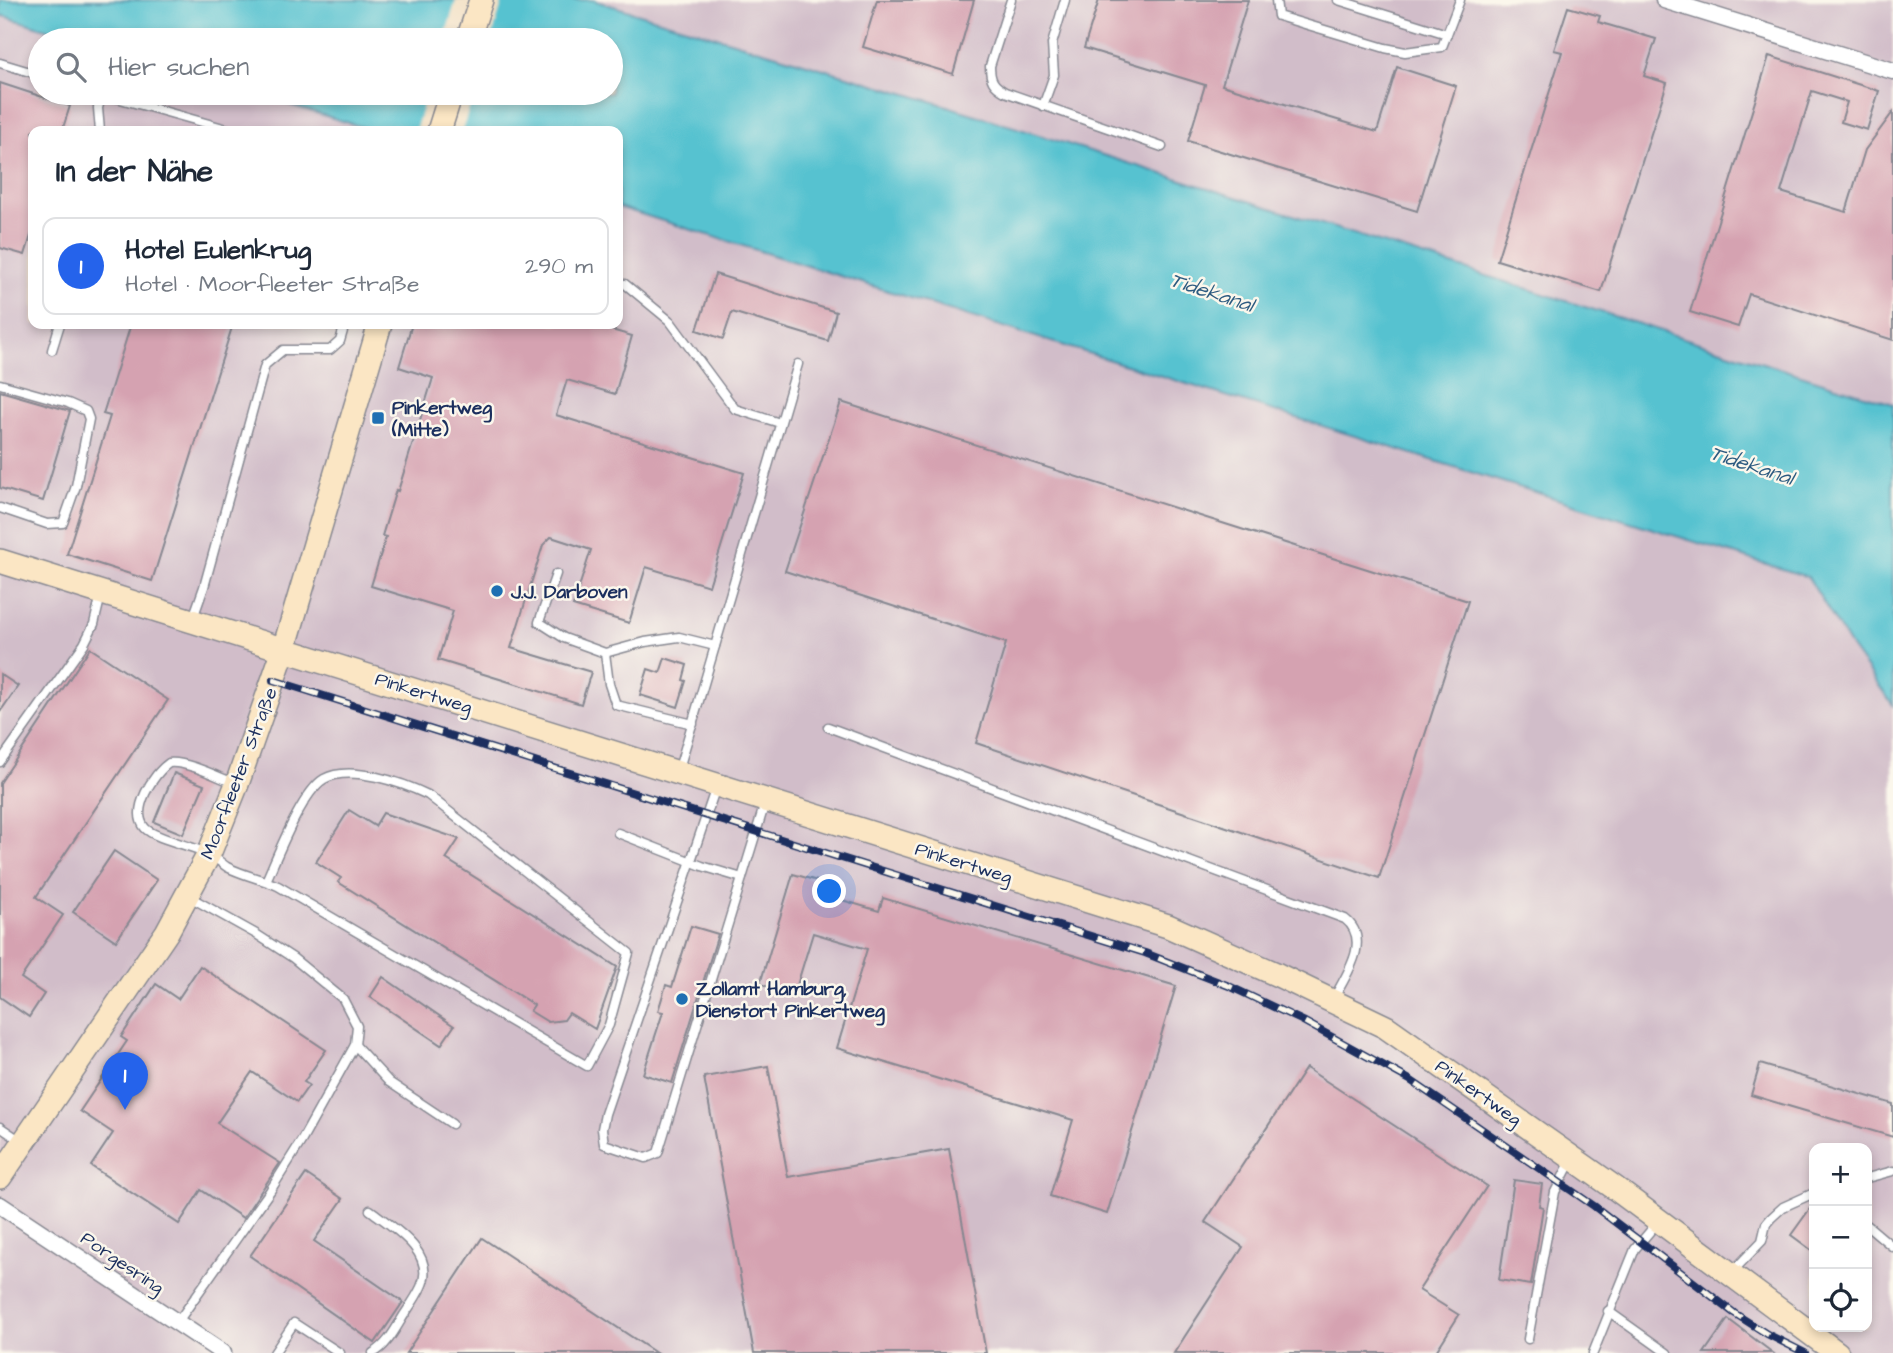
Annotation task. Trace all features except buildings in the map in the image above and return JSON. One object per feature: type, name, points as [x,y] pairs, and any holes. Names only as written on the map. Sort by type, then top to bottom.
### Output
[{"type":"street","points":[[472,28],[481,0]]},
{"type":"street","points":[[1664,0],[1893,71]]},
{"type":"street","points":[[441,126],[448,105]]},
{"type":"street","name":"Moorfleeter Straße","points":[[0,1178],[167,932],[209,854],[237,784],[284,649],[379,329]]},
{"type":"street","name":"Pinkertweg","points":[[0,561],[1168,926],[1386,1027],[1659,1220],[1837,1353]]},
{"type":"street","name":"Porgesring","points":[[0,1205],[223,1353]]},
{"type":"lane","points":[[1011,0],[990,66],[993,85],[1005,93],[1162,146]]},
{"type":"lane","points":[[1043,106],[1054,75],[1052,44],[1065,0]]},
{"type":"lane","points":[[1276,0],[1278,16],[1405,52],[1442,47],[1460,0]]},
{"type":"lane","points":[[1338,0],[1447,34]]},
{"type":"lane","points":[[0,63],[28,71]]},
{"type":"lane","points":[[98,105],[100,126]]},
{"type":"lane","points":[[142,105],[216,126]]},
{"type":"lane","points":[[625,284],[670,321],[735,409],[780,423]]},
{"type":"lane","points":[[52,350],[58,329]]},
{"type":"lane","points":[[192,621],[204,587],[265,365],[283,350],[330,350],[340,341],[344,329]]},
{"type":"lane","points":[[678,772],[798,364]]},
{"type":"lane","points":[[0,384],[68,403],[86,411],[89,419],[76,486],[64,523],[47,524],[0,508]]},
{"type":"lane","points":[[556,574],[539,622],[564,638],[605,653],[645,642],[679,637],[715,646]]},
{"type":"lane","points":[[0,762],[84,644],[94,624],[102,593]]},
{"type":"lane","points":[[605,653],[609,684],[616,705],[693,724]]},
{"type":"lane","points":[[828,727],[1345,919],[1354,925],[1357,947],[1354,960],[1332,1001]]},
{"type":"lane","points":[[237,784],[194,768],[169,763],[152,783],[139,810],[146,829],[160,837],[209,854],[227,867],[278,886],[587,1066],[609,1025],[629,953],[428,795],[400,782],[348,773],[324,779],[305,800],[265,881]]},
{"type":"lane","points":[[717,784],[689,861],[602,1129],[604,1144],[646,1158],[658,1153],[766,799]]},
{"type":"lane","points":[[618,834],[742,878]]},
{"type":"lane","points":[[177,1323],[276,1181],[355,1045],[357,1026],[343,999],[284,952],[188,896]]},
{"type":"lane","points":[[355,1045],[389,1082],[452,1124]]},
{"type":"lane","points":[[0,1127],[24,1143]]},
{"type":"lane","points":[[1528,1339],[1555,1192],[1573,1158]]},
{"type":"lane","points":[[1872,1177],[1893,1171]]},
{"type":"lane","points":[[1731,1273],[1762,1241],[1766,1224],[1783,1207],[1809,1195]]},
{"type":"lane","points":[[370,1210],[405,1236],[419,1254],[425,1269],[423,1284],[381,1349],[373,1353]]},
{"type":"lane","points":[[1593,1353],[1635,1249],[1659,1220]]},
{"type":"lane","points":[[1872,1229],[1893,1247]]},
{"type":"lane","points":[[1608,1311],[1667,1353]]},
{"type":"lane","points":[[274,1353],[293,1323],[340,1353]]},
{"type":"shaded area","points":[[593,0],[1893,0],[1893,404],[944,105]]},
{"type":"shaded area","points":[[0,15],[43,28],[28,28],[28,105],[290,105],[359,126],[28,126],[28,329],[623,329],[623,209],[1808,577],[1852,649],[1893,705],[1893,1353],[0,1353]]},
{"type":"water","name":"Tidekanal","points":[[0,0],[593,0],[944,105],[1893,404],[1893,705],[1852,649],[1808,577],[623,209],[623,126],[359,126],[290,105],[623,105],[623,28],[43,28],[0,15]]},
{"type":"pier","points":[[456,0],[503,0],[495,28],[448,28]]},
{"type":"pier","points":[[423,105],[470,105],[464,126],[417,126]]},
{"type":"railway","points":[[273,680],[1145,953],[1229,986],[1303,1021],[1410,1080],[1594,1206],[1734,1313],[1805,1353]]},
{"type":"place","name":"Pinkertweg (Mitte)","points":[[378,418]]},
{"type":"place","name":"J.J. Darboven","points":[[497,591]]},
{"type":"place","name":"Zollamt Hamburg, Dienstort Pinkertweg","points":[[682,999]]},
{"type":"place","name":"Hotel Eulenkrug","points":[[125,1110]]}]
